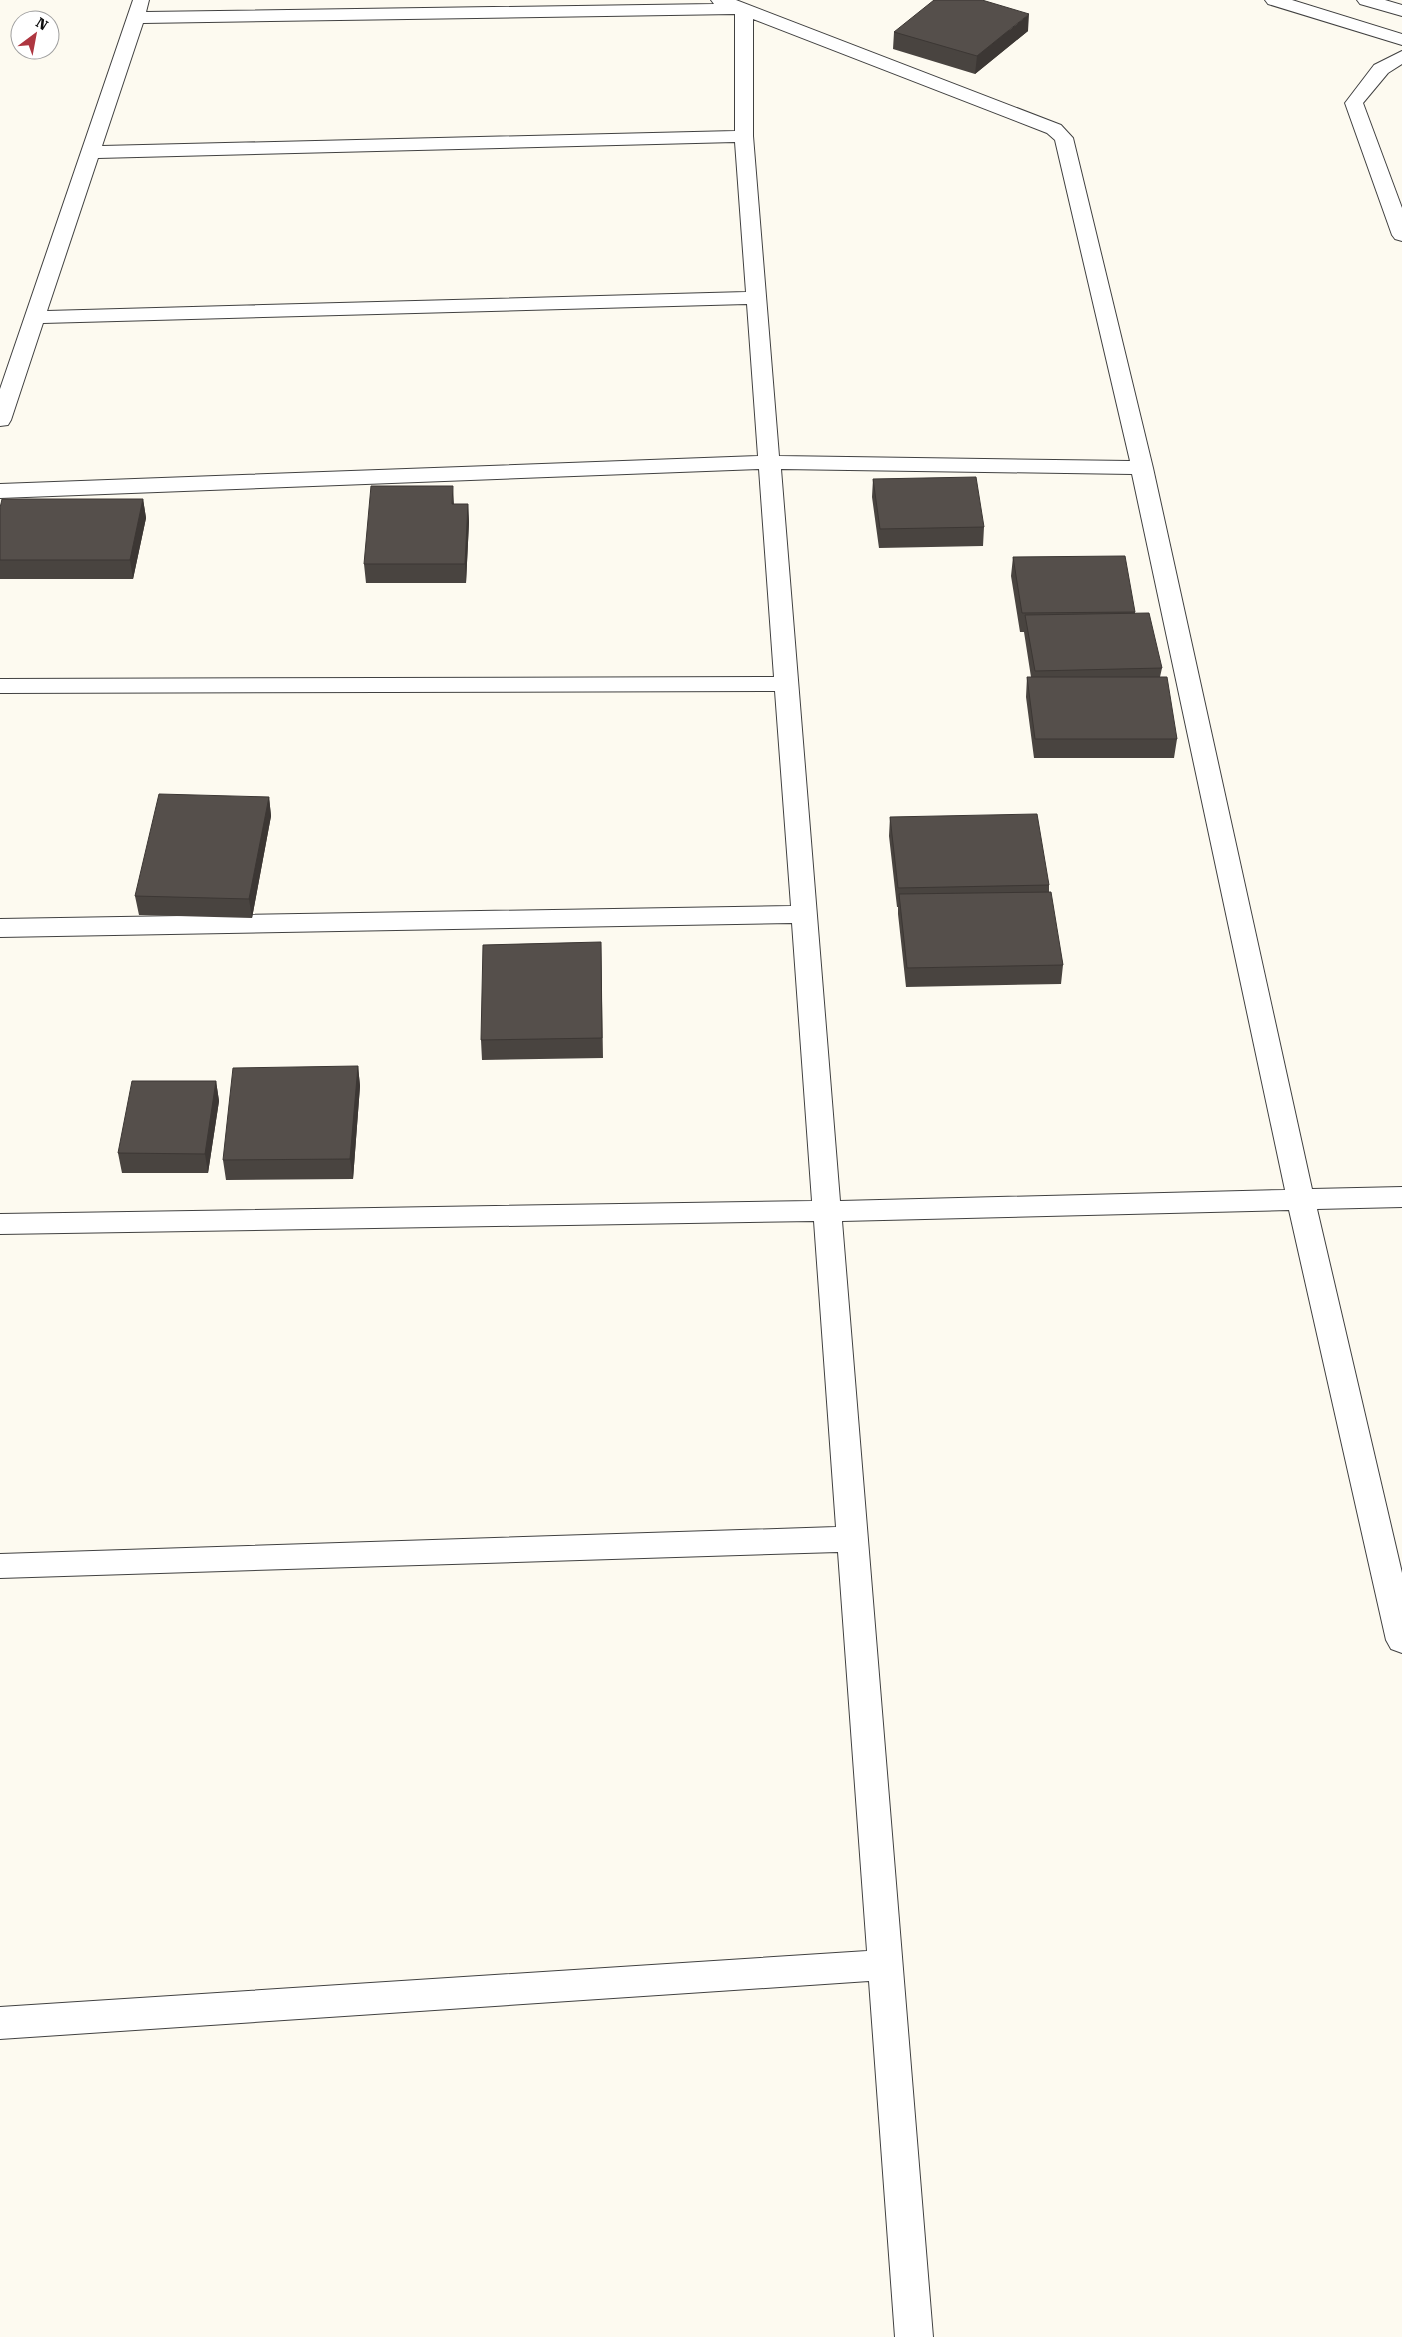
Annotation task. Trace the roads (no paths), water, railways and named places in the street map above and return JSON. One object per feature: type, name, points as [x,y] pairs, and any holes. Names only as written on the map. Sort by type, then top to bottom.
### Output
[{"type":"street","points":[[1274,0],[1402,40]]},
{"type":"street","points":[[1366,0],[1402,11]]},
{"type":"street","points":[[741,3],[744,136],[914,2337]]},
{"type":"street","points":[[0,420],[138,9],[741,3],[1054,129],[1064,138],[1142,468],[1302,1201],[1402,1640]]},
{"type":"street","points":[[1402,56],[1380,69],[1354,103],[1402,236]]},
{"type":"street","points":[[90,152],[744,136]]},
{"type":"street","points":[[34,317],[757,298]]},
{"type":"street","points":[[0,491],[769,462],[1142,468]]},
{"type":"street","points":[[0,686],[786,684]]},
{"type":"street","points":[[0,928],[804,914]]},
{"type":"street","points":[[0,1224],[827,1211],[1302,1201],[1402,1197]]},
{"type":"street","points":[[0,1566],[852,1539]]},
{"type":"street","points":[[0,2023],[885,1964]]}]
